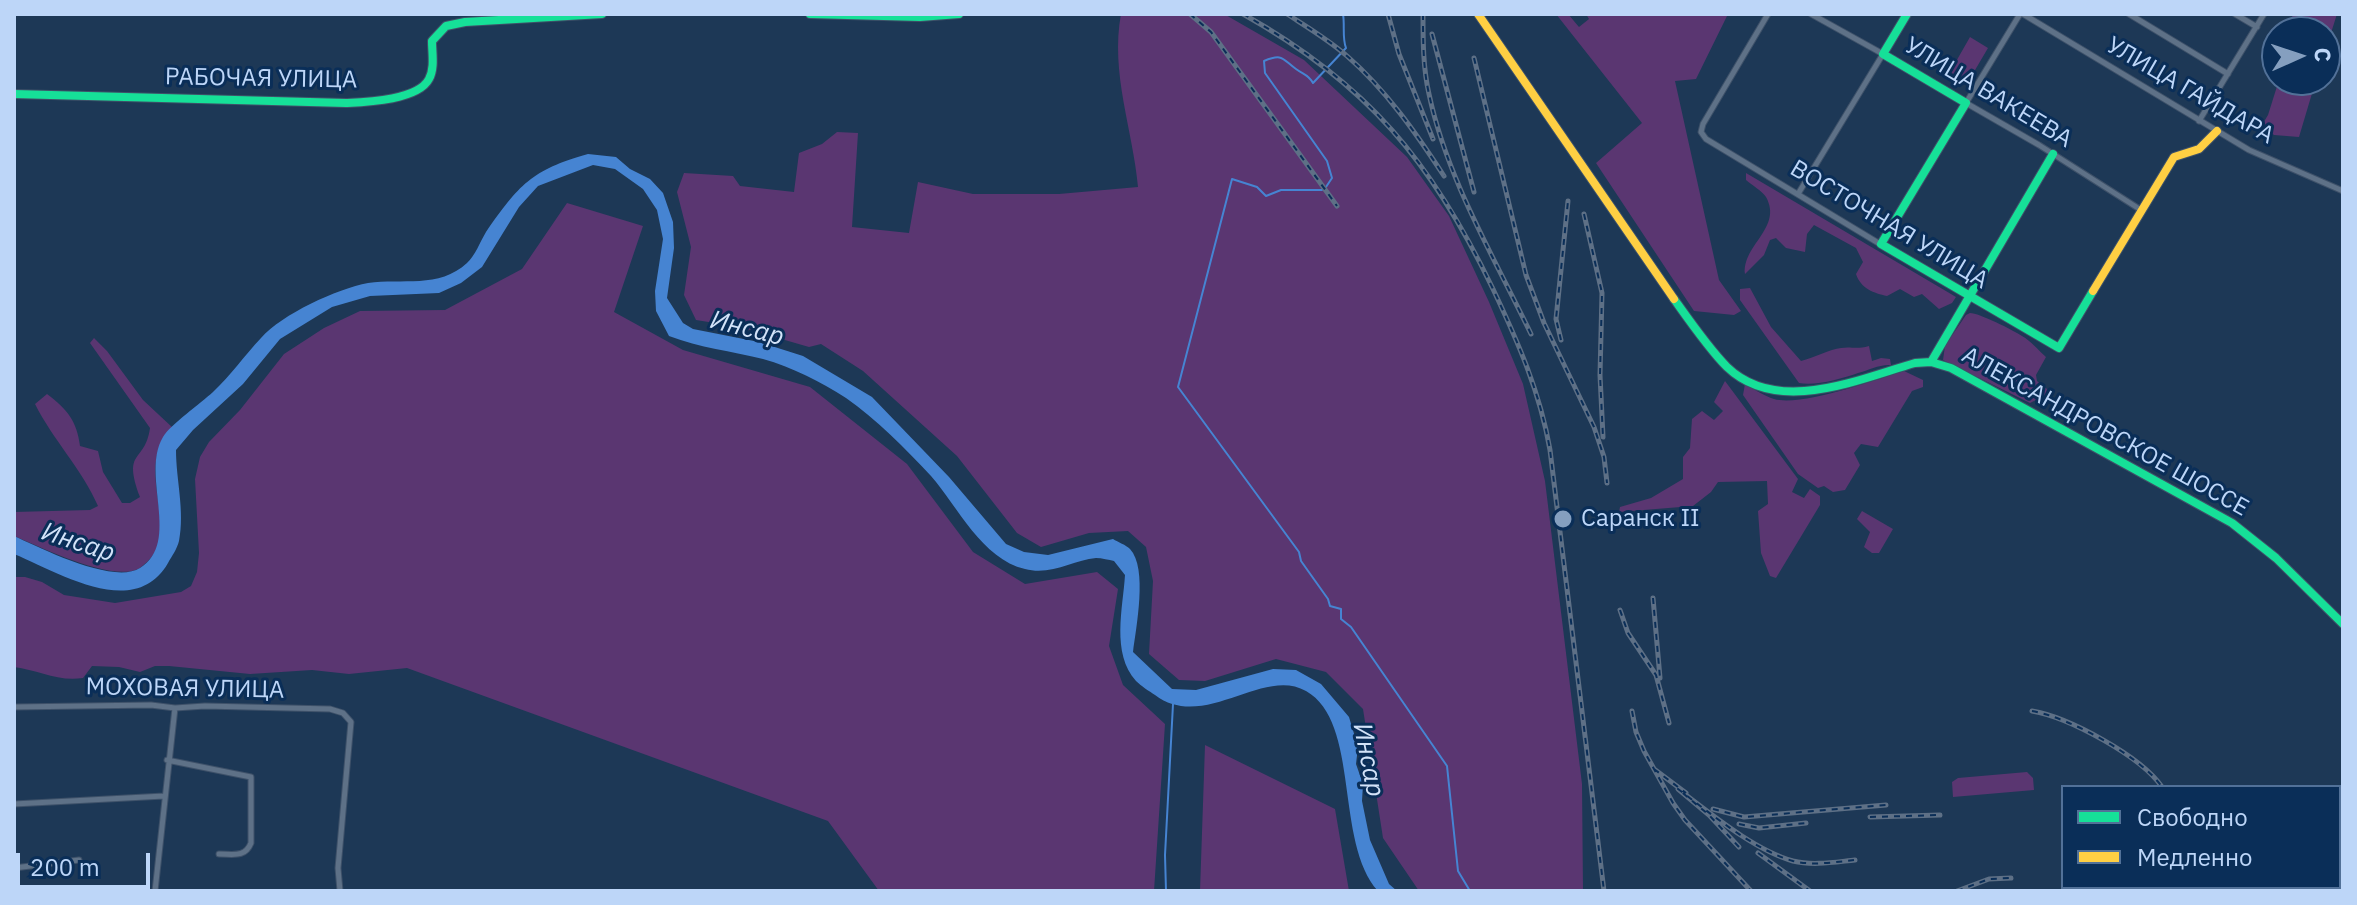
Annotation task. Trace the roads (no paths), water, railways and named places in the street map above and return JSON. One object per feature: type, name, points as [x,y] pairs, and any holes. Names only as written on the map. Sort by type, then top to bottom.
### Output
[{"type":"street","name":"РАБОЧАЯ УЛИЦА","points":[[14,94],[346,103],[381,100],[419,89],[428,81],[432,41],[446,26],[465,22],[602,14]]},
{"type":"street","points":[[810,14],[920,17],[959,14]]},
{"type":"street","name":"АЛЕКСАНДРОВСКОЕ ШОССЕ","points":[[1478,14],[1678,304],[1728,368],[1771,390],[1803,393],[1890,369],[1931,362],[1951,368],[2232,523],[2274,556],[2343,624]]},
{"type":"street","name":"ВОСТОЧНАЯ УЛИЦА","points":[[1768,14],[1703,124],[1701,132],[1706,139],[2059,348],[2141,210]]},
{"type":"street","name":"УЛИЦА ВАКЕЕВА","points":[[1811,14],[2053,154],[2141,210]]},
{"type":"street","points":[[1798,194],[1907,14]]},
{"type":"street","points":[[1881,244],[2022,14]]},
{"type":"street","name":"УЛИЦА ГАЙДАРА","points":[[2022,14],[2249,150],[2343,191]]},
{"type":"street","points":[[2129,14],[2228,74]]},
{"type":"street","points":[[2235,14],[2257,27]]},
{"type":"street","points":[[2199,121],[2264,14]]},
{"type":"street","points":[[2141,210],[2174,157],[2199,149],[2217,131]]},
{"type":"street","points":[[1931,362],[2053,154]]},
{"type":"street","name":"МОХОВАЯ УЛИЦА","points":[[14,707],[151,705],[175,708],[330,709],[343,713],[351,722],[338,868],[340,891]]},
{"type":"street","points":[[155,891],[175,708]]},
{"type":"street","points":[[167,760],[251,777],[251,843],[248,851],[244,854],[219,854]]},
{"type":"street","points":[[14,804],[164,796]]},
{"type":"street","points":[[14,868],[79,860]]},
{"type":"water","points":[[588,154],[616,157],[630,169],[650,179],[663,193],[673,222],[674,248],[667,298],[683,323],[693,329],[759,342],[803,356],[872,397],[949,477],[1006,544],[1024,552],[1048,555],[1113,539],[1130,549],[1140,584],[1133,652],[1172,689],[1196,690],[1273,669],[1296,670],[1321,684],[1349,717],[1358,747],[1356,764],[1363,784],[1362,801],[1370,840],[1389,884],[1397,891],[1378,891],[1365,870],[1356,843],[1334,728],[1323,706],[1306,691],[1289,686],[1271,686],[1193,706],[1174,704],[1155,695],[1136,681],[1123,657],[1120,630],[1125,575],[1114,561],[1087,559],[1044,571],[1025,569],[1010,563],[983,543],[911,455],[846,398],[774,362],[669,336],[656,311],[655,291],[663,239],[657,210],[643,189],[615,169],[593,165],[538,186],[519,207],[482,267],[461,283],[439,293],[370,296],[332,307],[280,339],[243,384],[176,450],[181,530],[176,550],[154,580],[136,589],[95,587],[14,554],[14,536],[95,569],[128,572],[140,568],[152,556],[158,542],[160,525],[156,470],[157,452],[163,437],[220,386],[270,329],[311,304],[355,286],[420,281],[456,271],[470,260],[486,232],[528,181],[553,166]]},
{"type":"waterway","points":[[1326,187],[1332,178],[1327,161],[1265,73],[1264,61],[1282,58],[1313,83],[1346,48],[1343,14]]},
{"type":"waterway","points":[[1322,190],[1281,190],[1266,196],[1257,187],[1232,179],[1178,387],[1299,552],[1301,561],[1330,606],[1341,609],[1341,619],[1351,627],[1447,766],[1458,871],[1470,891]]},
{"type":"waterway","points":[[1166,891],[1173,704]]},
{"type":"railway","points":[[1190,14],[1211,32],[1337,206]]},
{"type":"railway","points":[[1243,14],[1326,69],[1361,98],[1392,130],[1446,202],[1493,289],[1519,348],[1534,388],[1550,450],[1604,891]]},
{"type":"railway","points":[[1287,14],[1333,45],[1375,83],[1444,176]]},
{"type":"railway","points":[[1388,14],[1399,54],[1433,139]]},
{"type":"railway","points":[[1423,14],[1427,84],[1447,157],[1531,334]]},
{"type":"railway","points":[[1432,34],[1474,192]]},
{"type":"railway","points":[[1474,58],[1526,275],[1544,323],[1594,427],[1604,457],[1607,483]]},
{"type":"railway","points":[[1561,340],[1556,319],[1568,201]]},
{"type":"railway","points":[[1584,214],[1602,293],[1600,375],[1603,437]]},
{"type":"railway","points":[[1653,598],[1660,678]]},
{"type":"railway","points":[[1620,610],[1628,633],[1656,675],[1669,723]]},
{"type":"railway","points":[[1632,711],[1644,751],[1673,803],[1751,891]]},
{"type":"railway","points":[[2032,711],[2065,721],[2103,740],[2138,763],[2160,785]]},
{"type":"railway","points":[[1654,769],[1686,793]]},
{"type":"railway","points":[[1739,847],[1709,815],[1678,789],[1733,830],[1778,856],[1808,863],[1855,860]]},
{"type":"railway","points":[[1713,809],[1744,817],[1886,805]]},
{"type":"railway","points":[[1870,817],[1940,815]]},
{"type":"railway","points":[[1739,824],[1759,828],[1806,823]]},
{"type":"railway","points":[[1758,853],[1810,891]]},
{"type":"railway","points":[[1957,891],[1989,879],[2011,878]]},
{"type":"place","name":"Саранск II","points":[[1563,519]]},
{"type":"water label","name":"Инсар","points":[[747,329]]},
{"type":"water label","name":"Инсар","points":[[78,543]]},
{"type":"water label","name":"Инсар","points":[[1368,760]]}]
